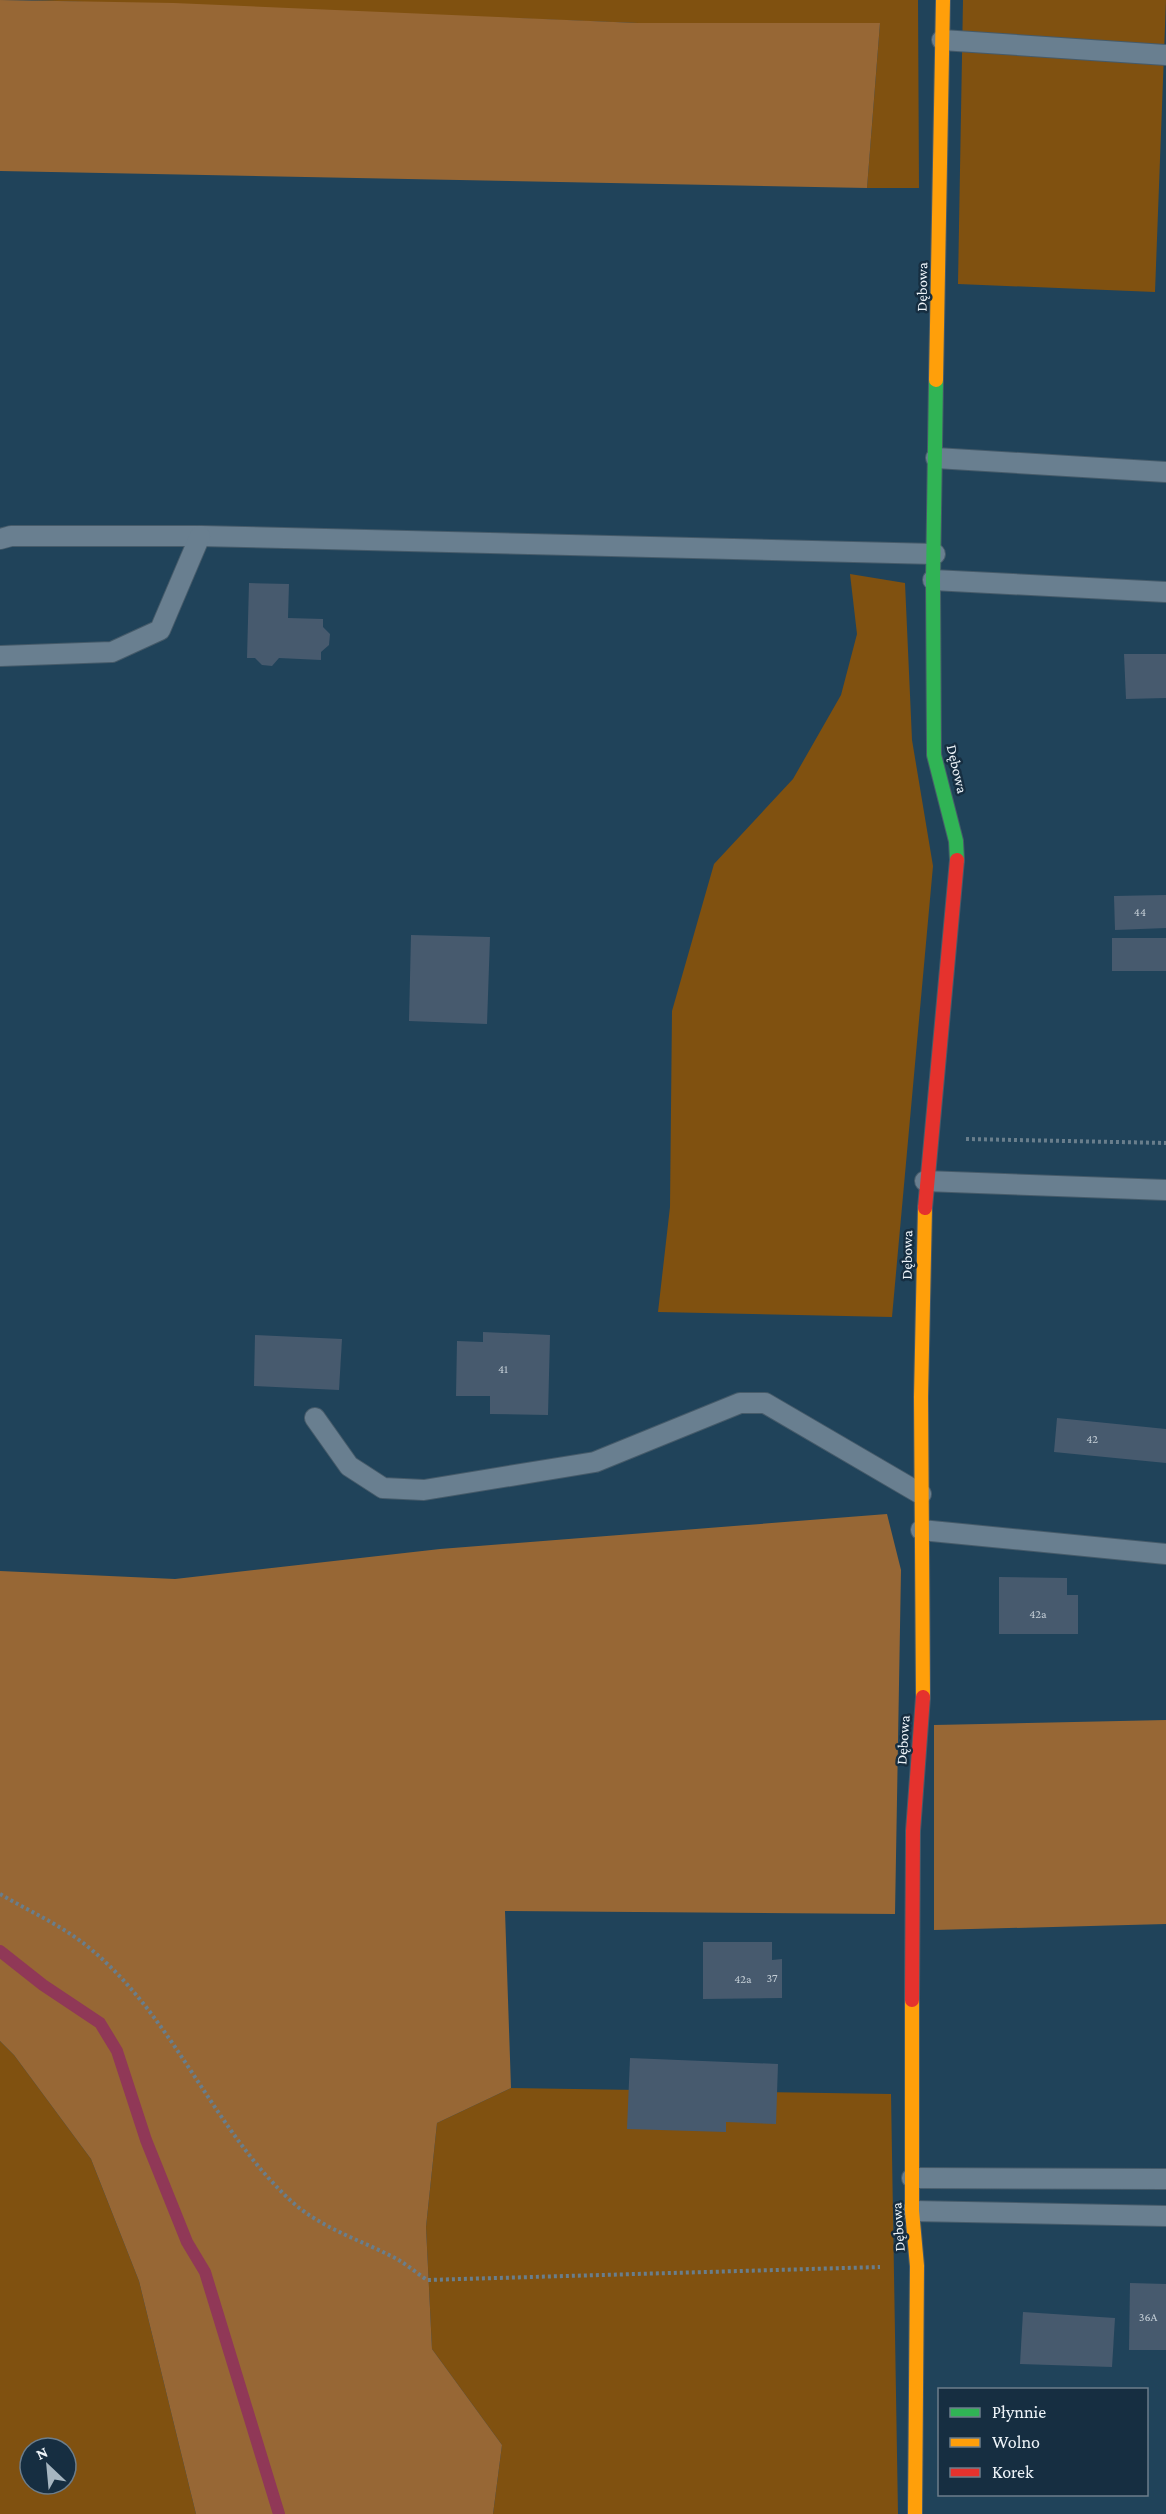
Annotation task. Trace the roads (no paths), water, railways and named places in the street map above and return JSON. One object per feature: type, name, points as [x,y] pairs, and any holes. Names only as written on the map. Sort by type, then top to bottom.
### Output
[{"type":"street","name":"Dębowa","points":[[915,2514],[917,2266],[912,2211],[913,1831],[923,1694],[921,1494],[925,1181],[957,870],[956,842],[934,755],[933,580],[942,0]]},
{"type":"lane","points":[[942,40],[1166,54]]},
{"type":"lane","points":[[936,458],[1166,472]]},
{"type":"lane","points":[[0,538],[11,536],[200,536],[935,554]]},
{"type":"lane","points":[[0,657],[112,652],[160,630],[200,536]]},
{"type":"lane","points":[[933,580],[1166,592]]},
{"type":"lane","points":[[925,1181],[1166,1190]]},
{"type":"lane","points":[[315,1418],[349,1466],[382,1488],[424,1490],[595,1462],[740,1403],[765,1403],[921,1494]]},
{"type":"lane","points":[[921,1530],[1166,1554]]},
{"type":"lane","points":[[912,2178],[1166,2179]]},
{"type":"lane","points":[[912,2211],[1166,2216]]},
{"type":"waterway","points":[[0,1951],[43,1985],[100,2023],[117,2051],[146,2140],[187,2242],[205,2272],[279,2514]]}]
